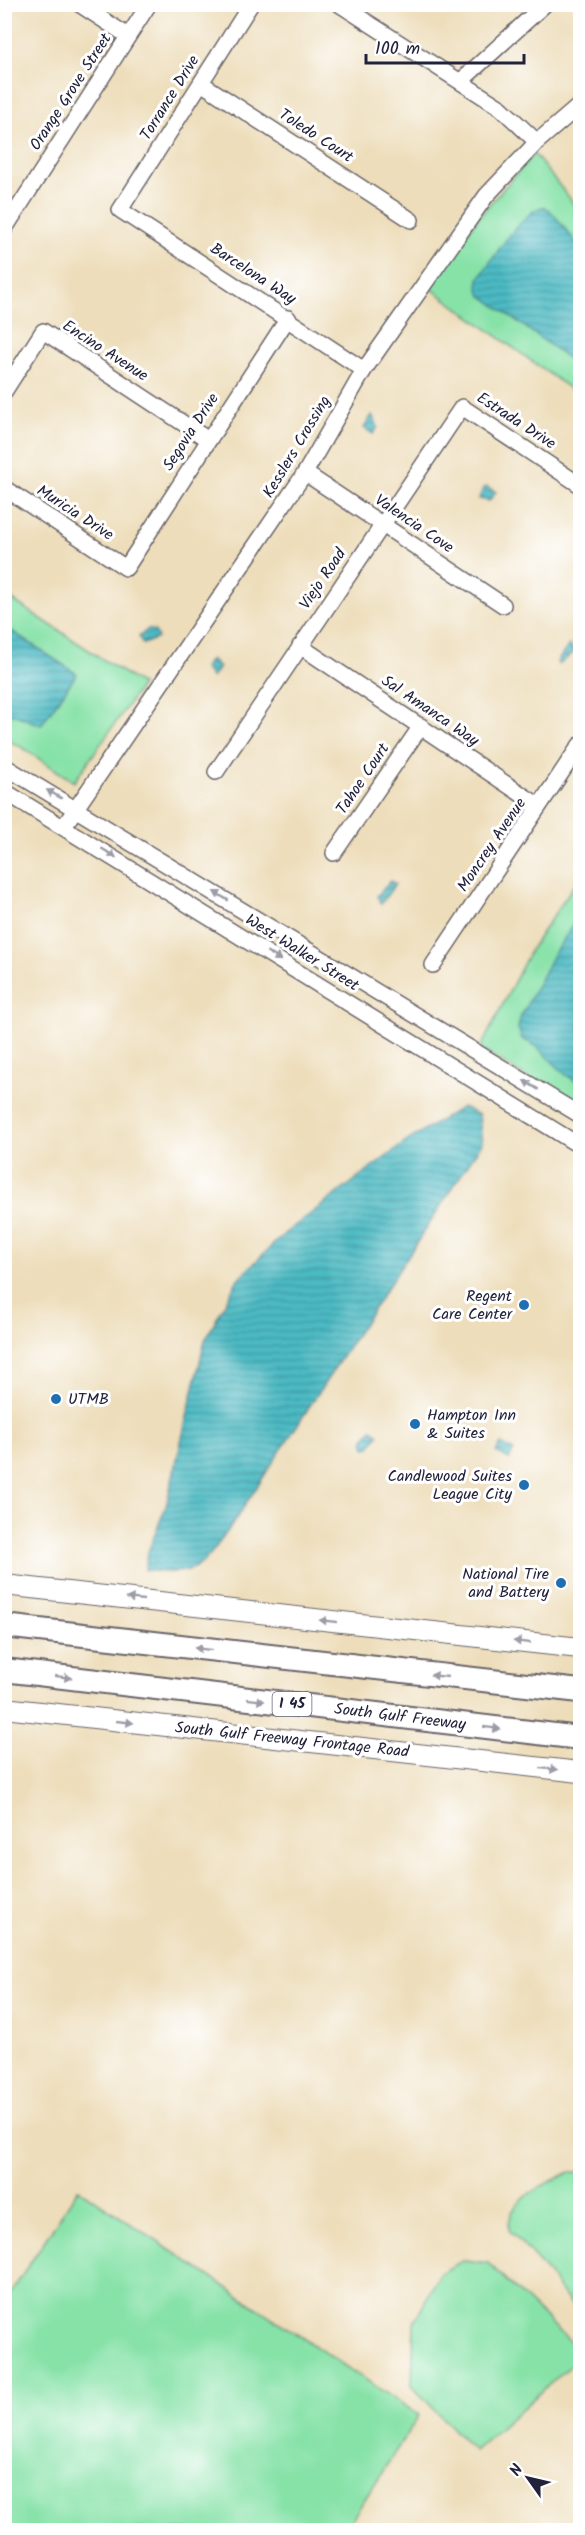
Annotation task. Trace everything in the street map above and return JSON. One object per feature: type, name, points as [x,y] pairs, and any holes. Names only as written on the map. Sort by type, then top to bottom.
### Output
[{"type":"highway","points":[[4,1626],[580,1691]]},
{"type":"highway","name":"South Gulf Freeway","points":[[4,1670],[580,1738]]},
{"type":"main road","points":[[4,1584],[580,1648]]},
{"type":"main road","name":"South Gulf Freeway Frontage Road","points":[[4,1708],[580,1772]]},
{"type":"street","points":[[79,4],[128,36]]},
{"type":"street","name":"Orange Grove Street","points":[[4,230],[149,4]]},
{"type":"street","name":"Torrance Drive","points":[[120,210],[251,4]]},
{"type":"street","points":[[339,4],[501,108],[537,142]]},
{"type":"street","points":[[461,81],[545,4]]},
{"type":"street","name":"Toledo Court","points":[[201,83],[411,220]]},
{"type":"street","name":"Kesslers Crossing","points":[[64,826],[305,473],[364,370],[486,196],[537,142],[580,105]]},
{"type":"street","name":"Barcelona Way","points":[[120,210],[288,318],[364,370]]},
{"type":"street","name":"Segovia Drive","points":[[126,568],[207,439],[288,318]]},
{"type":"street","name":"Encino Avenue","points":[[4,392],[43,332],[207,439]]},
{"type":"street","name":"Estrada Drive","points":[[462,407],[580,485]]},
{"type":"street","name":"Viejo Road","points":[[216,772],[462,407]]},
{"type":"street","name":"Valencia Cove","points":[[305,473],[502,605]]},
{"type":"street","name":"Muricia Drive","points":[[4,488],[126,568]]},
{"type":"street","name":"Sal Amanca Way","points":[[300,646],[539,806]]},
{"type":"street","name":"Tahoe Court","points":[[334,853],[421,726]]},
{"type":"street","name":"Moncrey Avenue","points":[[433,965],[580,745]]},
{"type":"street","name":"West Walker Street","points":[[4,765],[580,1115]]},
{"type":"street","name":"West Walker Street","points":[[4,791],[580,1146]]},
{"type":"street","points":[[308,977],[321,957]]},
{"type":"green space","points":[[534,154],[580,211],[580,396],[429,287],[479,216]]},
{"type":"green space","points":[[5,595],[142,685],[74,782],[18,745],[5,740]]},
{"type":"green space","points":[[580,876],[580,1110],[480,1049],[531,949]]},
{"type":"green space","points":[[570,2172],[580,2172],[580,2316],[542,2266],[509,2230],[514,2209],[521,2201],[539,2187]]},
{"type":"green space","points":[[78,2189],[419,2415],[345,2530],[5,2530],[5,2302]]},
{"type":"green space","points":[[464,2260],[488,2263],[577,2348],[576,2361],[474,2451],[412,2386],[414,2323],[440,2273]]},
{"type":"water","points":[[543,207],[550,210],[580,247],[580,367],[481,295],[478,288],[479,278],[508,237],[526,217]]},
{"type":"water","points":[[372,415],[378,427],[373,434],[364,428]]},
{"type":"water","points":[[487,487],[496,492],[489,501],[479,499],[483,488]]},
{"type":"water","points":[[4,626],[77,674],[41,725],[5,711]]},
{"type":"water","points":[[148,629],[155,631],[158,638],[143,644],[139,637]]},
{"type":"water","points":[[569,645],[575,651],[559,665],[557,662]]},
{"type":"water","points":[[211,659],[219,667],[212,678],[204,668]]},
{"type":"water","points":[[391,881],[395,884],[381,904],[377,896]]},
{"type":"water","points":[[580,915],[580,1084],[566,1075],[536,1046],[522,1039],[518,1028],[521,1016],[553,955]]},
{"type":"water","points":[[462,1107],[479,1115],[482,1143],[232,1525],[198,1566],[178,1572],[145,1570],[148,1552],[166,1506],[205,1340],[238,1279],[285,1233],[407,1141]]},
{"type":"water","points":[[372,1429],[379,1434],[370,1447],[366,1448],[364,1440]]},
{"type":"water","points":[[501,1444],[514,1451],[509,1459],[496,1452]]},
{"type":"place","name":"Regent Care Center","points":[[524,1305]]},
{"type":"place","name":"UTMB","points":[[56,1399]]},
{"type":"place","name":"Hampton Inn & Suites","points":[[415,1424]]},
{"type":"place","name":"Candlewood Suites League City","points":[[524,1485]]},
{"type":"place","name":"National Tire and Battery","points":[[561,1583]]}]
